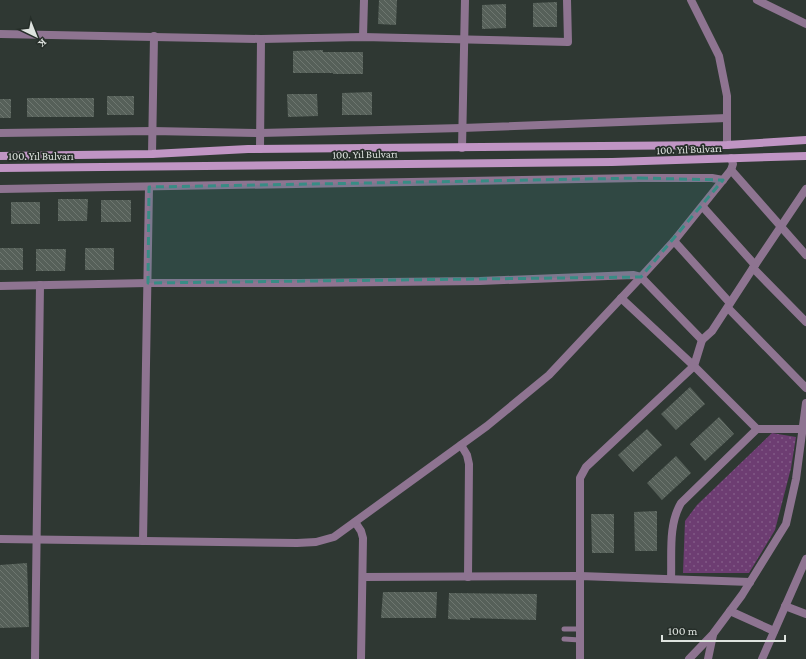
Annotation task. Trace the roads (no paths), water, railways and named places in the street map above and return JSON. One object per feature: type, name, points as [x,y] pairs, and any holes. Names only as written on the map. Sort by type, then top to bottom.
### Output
[{"type":"main road","name":"100. Yıl Bulvarı","points":[[0,156],[152,154],[260,149],[727,145],[806,140]]},
{"type":"main road","name":"100. Yıl Bulvarı","points":[[727,145],[731,158]]},
{"type":"main road","name":"100. Yıl Bulvarı","points":[[0,168],[612,162],[806,156]]},
{"type":"street","points":[[363,37],[364,0]]},
{"type":"street","points":[[462,148],[465,0]]},
{"type":"street","points":[[0,34],[261,39],[363,37],[568,42],[567,0]]},
{"type":"street","points":[[691,0],[718,56],[726,96],[727,145]]},
{"type":"street","points":[[761,1],[806,24]]},
{"type":"street","points":[[152,154],[154,36]]},
{"type":"street","points":[[260,149],[261,39]]},
{"type":"street","points":[[0,134],[152,131],[260,133],[462,128],[727,118]]},
{"type":"street","points":[[0,539],[306,543],[334,537],[487,426],[549,375],[674,241],[703,207],[731,170],[733,164],[731,158]]},
{"type":"street","points":[[731,170],[806,255]]},
{"type":"street","points":[[0,189],[640,178],[712,178],[723,180]]},
{"type":"street","points":[[143,541],[149,187]]},
{"type":"street","points":[[580,659],[580,478],[586,467],[694,366],[702,340],[712,331],[806,189]]},
{"type":"street","points":[[703,207],[754,266],[806,322]]},
{"type":"street","points":[[674,241],[729,306],[806,388]]},
{"type":"street","points":[[0,286],[148,283],[480,281],[633,275],[641,277],[702,340]]},
{"type":"street","points":[[35,659],[40,285]]},
{"type":"street","points":[[621,298],[694,366],[757,429]]},
{"type":"street","points":[[689,659],[713,634],[742,595],[786,524],[805,428],[806,403]]},
{"type":"street","points":[[671,579],[673,525],[681,503],[757,429],[805,428]]},
{"type":"street","points":[[461,445],[467,455],[469,464],[468,577]]},
{"type":"street","points":[[355,522],[361,531],[363,538],[361,659]]},
{"type":"street","points":[[762,659],[806,559]]},
{"type":"street","points":[[363,577],[580,576],[750,582]]},
{"type":"street","points":[[785,606],[806,614]]},
{"type":"street","points":[[730,611],[774,631]]},
{"type":"street","points":[[708,659],[713,634]]},
{"type":"lane","points":[[564,629],[580,629]]},
{"type":"lane","points":[[564,639],[580,640]]}]
